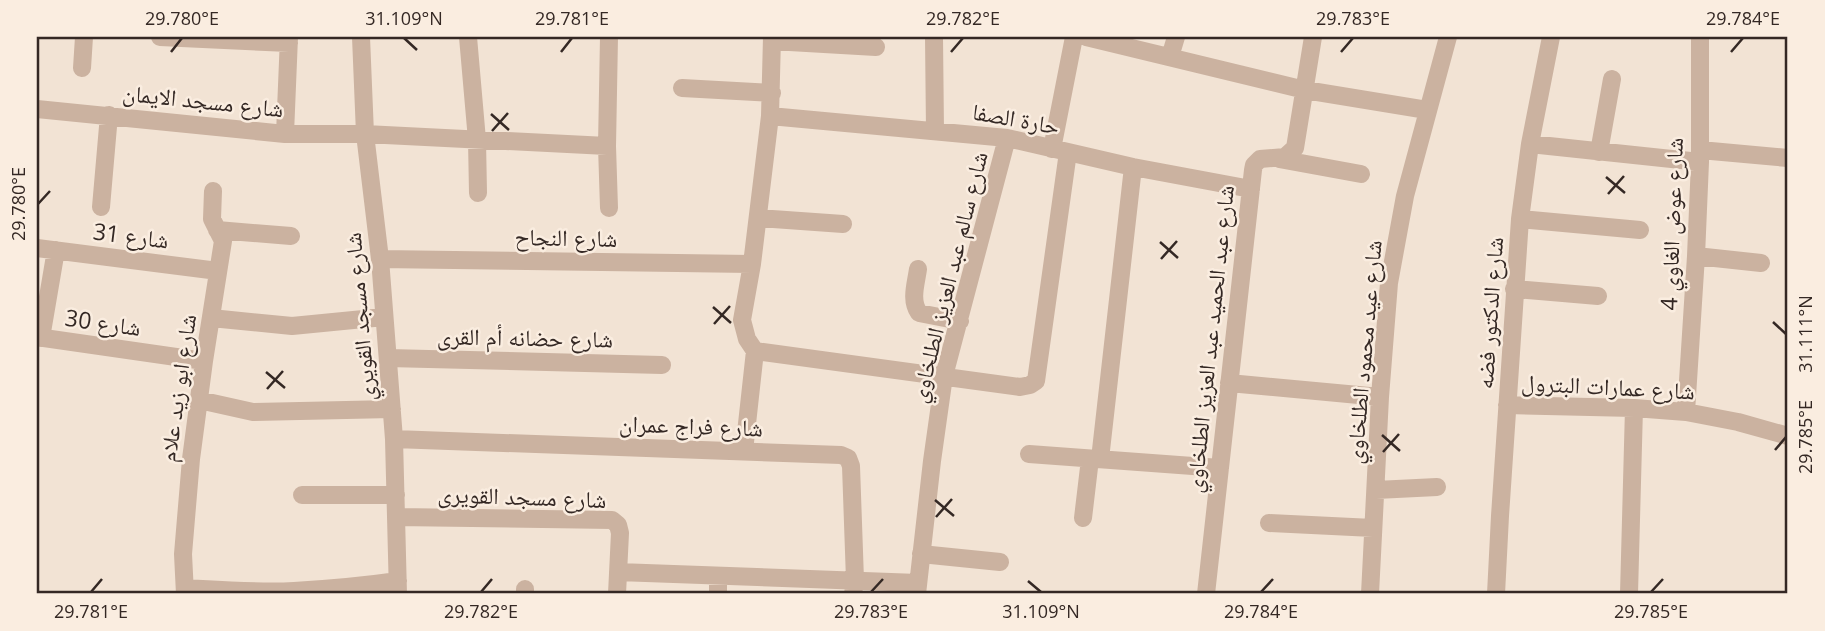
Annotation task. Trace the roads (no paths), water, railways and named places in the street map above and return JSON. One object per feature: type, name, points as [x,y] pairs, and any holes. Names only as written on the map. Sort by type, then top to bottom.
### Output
[{"type":"street","points":[[82,68],[84,37]]},
{"type":"street","points":[[160,37],[289,40],[285,134]]},
{"type":"street","name":"شارع مسجد القويري","points":[[361,37],[365,134],[380,259],[392,409],[398,588]]},
{"type":"street","points":[[468,37],[477,140],[478,193]]},
{"type":"street","points":[[609,37],[609,208]]},
{"type":"street","points":[[934,37],[935,131]]},
{"type":"street","points":[[755,351],[1020,387],[1036,381],[1074,37]]},
{"type":"street","points":[[1086,37],[1305,90],[1427,110]]},
{"type":"street","points":[[1170,57],[1176,37]]},
{"type":"street","name":"شارع عبد الحميد عبد العزيز الطلخاوي","points":[[1206,594],[1253,170],[1256,162],[1264,157],[1279,159],[1295,148],[1313,37]]},
{"type":"street","name":"شارع عيد محمود الطلخاوي","points":[[1370,594],[1389,283],[1405,195],[1448,37]]},
{"type":"street","name":"شارع الدكتور فضه","points":[[1496,594],[1520,219],[1530,144],[1551,37]]},
{"type":"street","name":"شارع عوض الغاوي 4","points":[[1686,412],[1700,156],[1700,37]]},
{"type":"street","points":[[744,451],[755,351],[747,339],[742,320],[752,264],[770,116],[772,39],[876,47]]},
{"type":"street","points":[[1599,152],[1612,79]]},
{"type":"street","points":[[682,88],[772,93]]},
{"type":"street","name":"شارع مسجد الايمان","points":[[37,109],[285,134],[365,134],[607,146]]},
{"type":"street","points":[[101,207],[109,115]]},
{"type":"street","name":"حارة الصفا","points":[[770,116],[1007,138],[1133,167],[1251,189]]},
{"type":"street","name":"شارع سالم عبد العزيز الطلخاوي","points":[[918,589],[944,376],[1007,138]]},
{"type":"street","points":[[1530,144],[1599,152],[1788,158]]},
{"type":"street","points":[[1279,159],[1361,174]]},
{"type":"street","points":[[1083,518],[1095,459],[1133,167]]},
{"type":"street","name":"شارع ابو زيد علام","points":[[185,591],[183,554],[191,459],[223,241],[212,219],[213,191]]},
{"type":"street","points":[[758,218],[843,224]]},
{"type":"street","points":[[1520,219],[1640,230]]},
{"type":"street","points":[[217,230],[291,236]]},
{"type":"street","name":"شارع 31","points":[[37,248],[218,271]]},
{"type":"street","points":[[39,338],[56,250]]},
{"type":"street","points":[[1696,256],[1761,263]]},
{"type":"street","name":"شارع النجاح","points":[[380,259],[752,264]]},
{"type":"street","points":[[918,269],[914,298],[915,308],[919,313],[960,321]]},
{"type":"street","points":[[1514,289],[1598,296]]},
{"type":"street","points":[[211,318],[292,326],[384,317]]},
{"type":"street","name":"شارع 30","points":[[39,338],[204,361]]},
{"type":"street","name":"شارع حضانه أم القرى","points":[[388,358],[662,365]]},
{"type":"street","points":[[1229,383],[1380,397]]},
{"type":"street","points":[[199,400],[253,412],[392,409]]},
{"type":"street","name":"شارع عمارات البترول","points":[[1507,405],[1686,412],[1738,422],[1788,436]]},
{"type":"street","points":[[1629,594],[1634,408]]},
{"type":"street","name":"شارع فراج عمران","points":[[394,439],[841,454],[848,458],[852,466],[854,587]]},
{"type":"street","points":[[1029,454],[1220,468]]},
{"type":"street","points":[[1376,490],[1437,488]]},
{"type":"street","points":[[302,495],[396,495]]},
{"type":"street","name":"شارع مسجد القويرى","points":[[396,517],[611,520],[618,524],[620,533],[617,594]]},
{"type":"street","points":[[1269,523],[1373,528]]},
{"type":"street","points":[[921,554],[1000,562]]},
{"type":"street","points":[[618,572],[918,589]]},
{"type":"street","points":[[718,576],[718,594]]},
{"type":"street","points":[[185,591],[398,588]]}]
